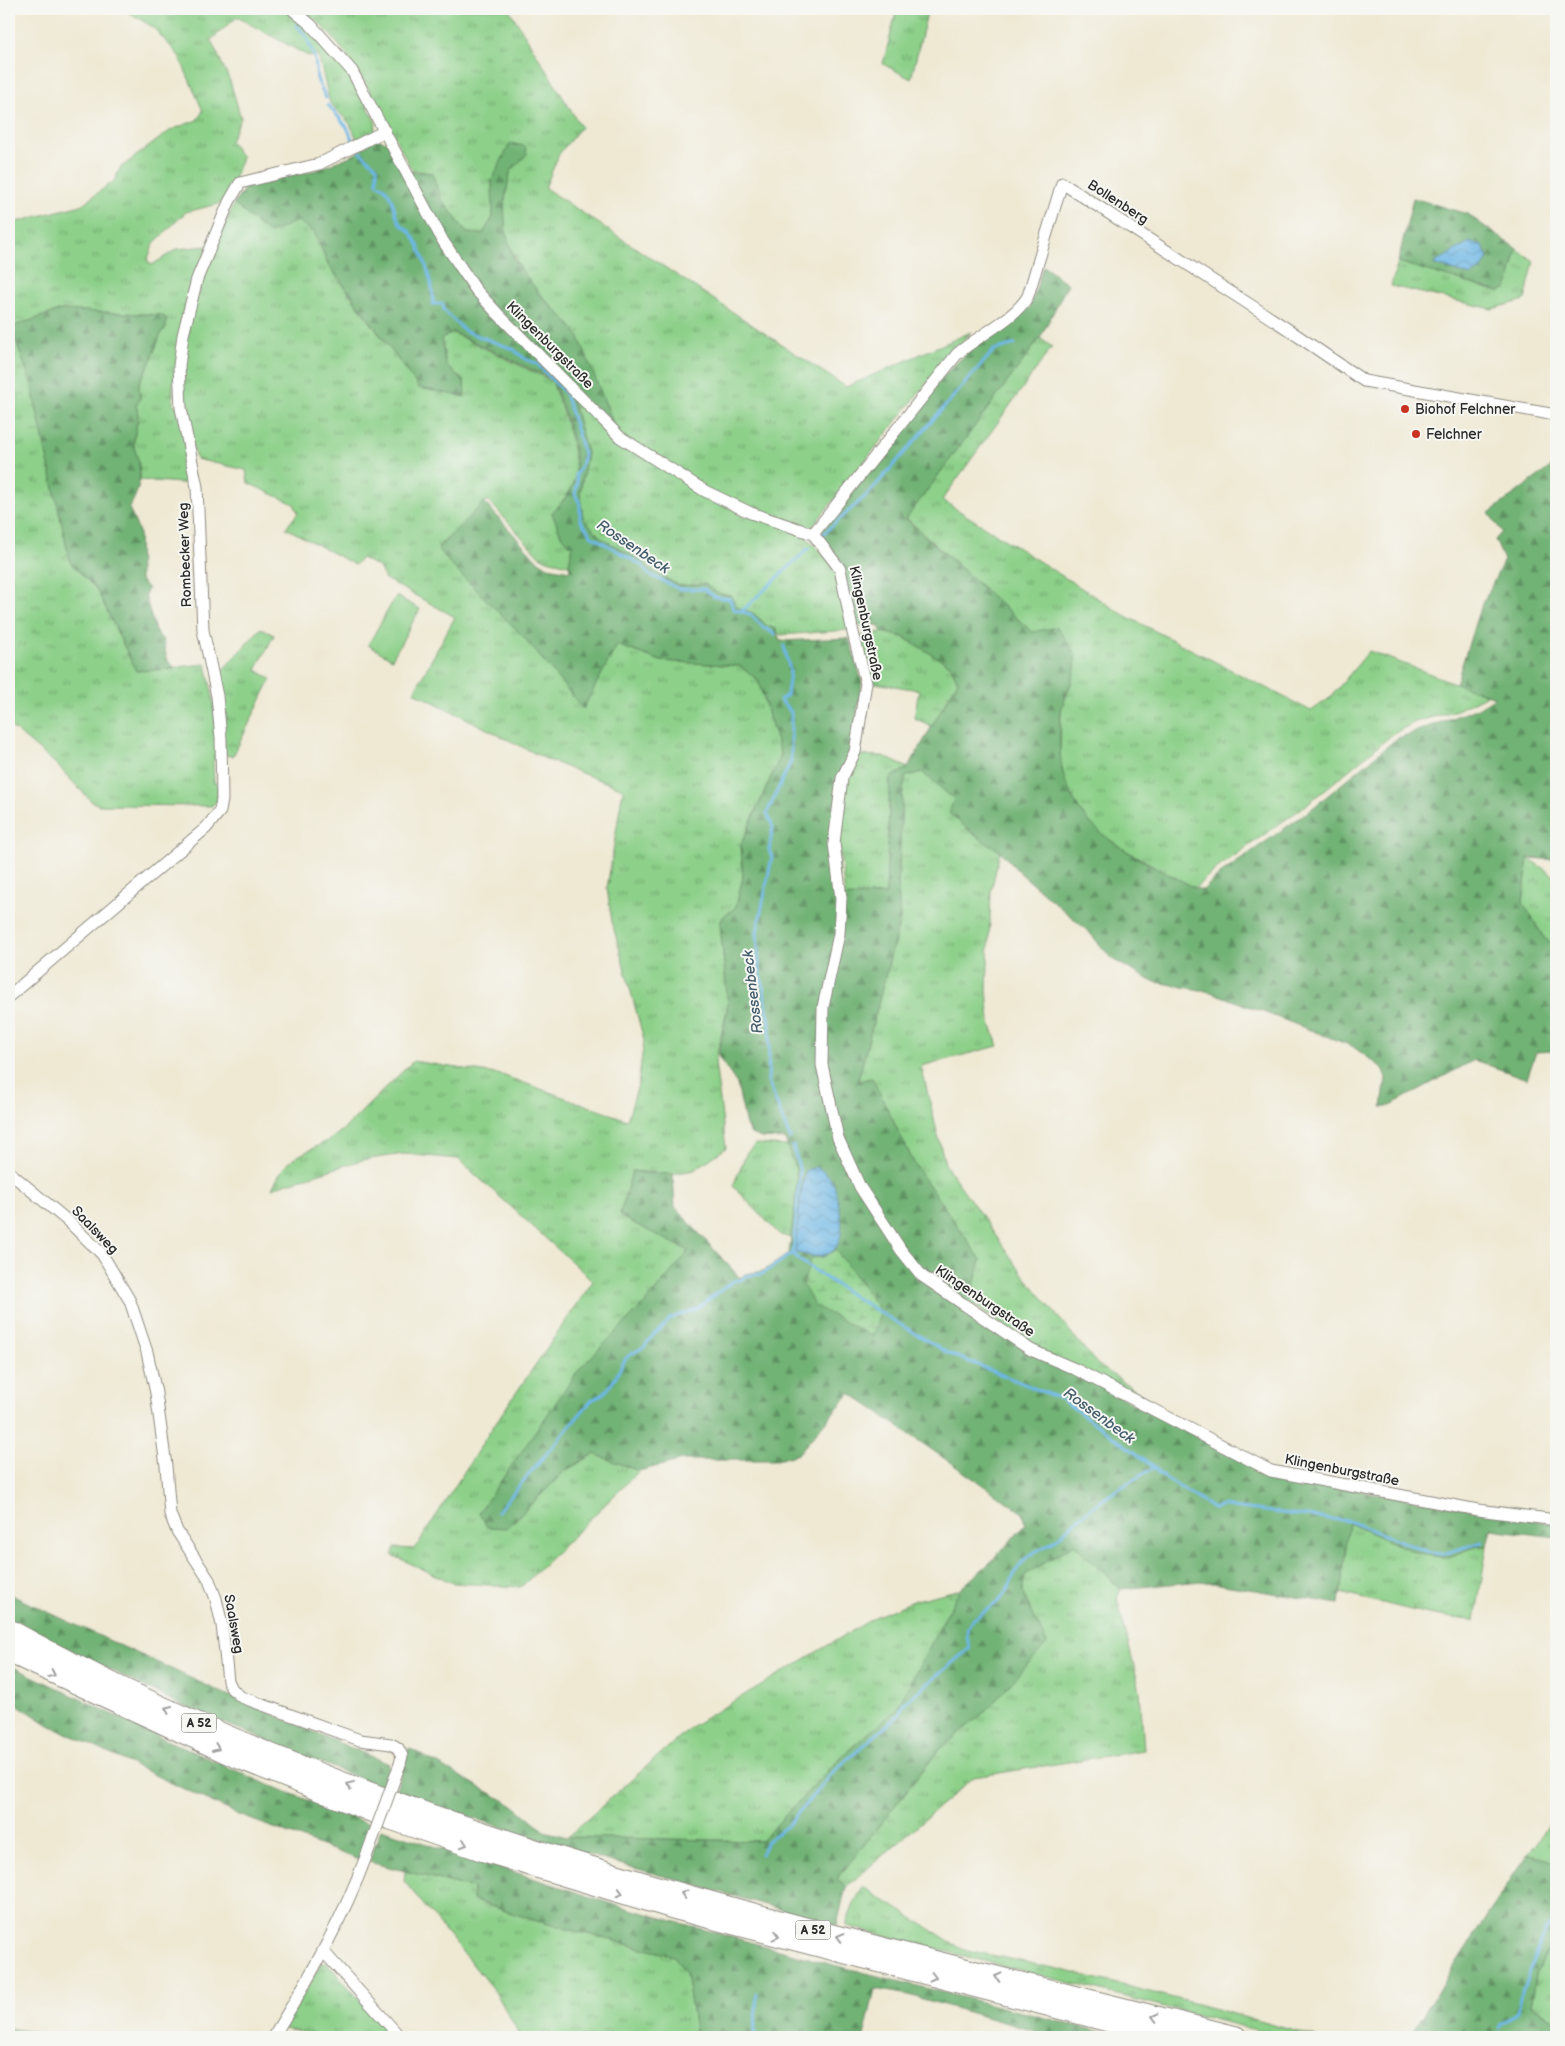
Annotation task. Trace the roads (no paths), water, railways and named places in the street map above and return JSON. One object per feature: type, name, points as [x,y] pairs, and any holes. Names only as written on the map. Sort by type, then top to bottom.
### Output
[{"type":"highway","name":"A 52","points":[[9,1630],[122,1689],[241,1741],[395,1803],[490,1836],[679,1893],[836,1936],[1236,2037]]},
{"type":"highway","name":"A 52","points":[[9,1652],[234,1756],[390,1819],[484,1851],[691,1913],[1170,2037]]},
{"type":"street","name":"Klingenburgstraße","points":[[292,9],[311,25],[352,71],[443,241],[476,290],[615,433],[629,444],[705,491],[751,513],[813,534],[840,569],[852,633],[866,683],[862,718],[855,752],[842,778],[834,843],[840,898],[839,934],[823,1007],[822,1065],[838,1138],[860,1187],[901,1250],[922,1276],[970,1306],[1031,1350],[1075,1369],[1270,1471],[1478,1510],[1556,1520]]},
{"type":"street","name":"Rombecker Weg","points":[[9,996],[206,828],[220,811],[222,800],[221,738],[216,696],[203,630],[197,487],[178,392],[183,335],[189,306],[229,202],[240,183],[319,164],[385,131]]},
{"type":"street","name":"Bollenberg","points":[[813,534],[958,354],[983,333],[1022,307],[1028,296],[1062,183],[1281,324],[1364,381],[1556,415]]},
{"type":"street","name":"Saalsweg","points":[[9,1172],[102,1254],[130,1302],[147,1352],[156,1393],[166,1466],[170,1514],[177,1531],[209,1580],[216,1599],[222,1625],[228,1681],[232,1689],[241,1697],[325,1728],[360,1740],[398,1748],[402,1756],[352,1895],[322,1953],[273,2037]]},
{"type":"street","points":[[322,1953],[377,2009],[400,2037]]},
{"type":"water","points":[[1469,242],[1482,245],[1488,258],[1481,270],[1471,276],[1433,264]]},
{"type":"water","points":[[817,1167],[829,1176],[833,1182],[842,1225],[841,1236],[831,1252],[823,1256],[810,1256],[795,1252],[801,1191],[806,1170]]},
{"type":"waterway","name":"Rossenbeck","points":[[297,25],[307,38],[315,59],[317,79],[326,98]]},
{"type":"waterway","name":"Rossenbeck","points":[[328,105],[347,127],[352,139]]},
{"type":"waterway","name":"Rossenbeck","points":[[360,152],[377,167],[377,183],[390,195],[399,222],[410,232],[419,246],[430,278],[433,304],[443,304],[444,311],[465,331],[513,349],[525,359],[537,364],[565,393],[584,455],[576,474],[575,494],[580,504],[580,520],[592,536],[643,566],[648,574],[679,589],[704,589],[715,597],[730,599],[733,609],[750,614],[764,628],[775,634]]},
{"type":"waterway","points":[[823,534],[870,492],[994,350],[1015,344]]},
{"type":"waterway","points":[[741,612],[809,548]]},
{"type":"waterway","name":"Rossenbeck","points":[[784,646],[790,671],[787,695],[780,700],[791,712],[791,761],[767,813],[773,827],[769,850],[772,857],[757,932],[759,965],[770,1023],[768,1081],[790,1138]]},
{"type":"waterway","name":"Rossenbeck","points":[[793,1146],[800,1171],[793,1253],[799,1260],[856,1298],[948,1353],[1061,1399],[1155,1467],[1159,1474],[1214,1509],[1223,1506],[1349,1521],[1431,1553],[1443,1554],[1482,1542]]},
{"type":"waterway","points":[[497,1512],[592,1400],[609,1388],[627,1357],[645,1346],[669,1319],[696,1309],[733,1281],[741,1280],[745,1276],[762,1274],[793,1253]]},
{"type":"waterway","points":[[761,1854],[767,1841],[787,1826],[834,1771],[899,1715],[903,1704],[970,1648],[967,1637],[971,1622],[1004,1595],[1018,1567],[1025,1559],[1054,1541],[1106,1497],[1155,1467]]},
{"type":"waterway","points":[[1500,2029],[1502,2024],[1518,2011],[1523,1986],[1546,1929],[1556,1919]]},
{"type":"waterway","points":[[754,2037],[757,1994]]},
{"type":"place","name":"Biohof Felchner","points":[[1405,409]]},
{"type":"place","name":"Felchner","points":[[1416,434]]}]
